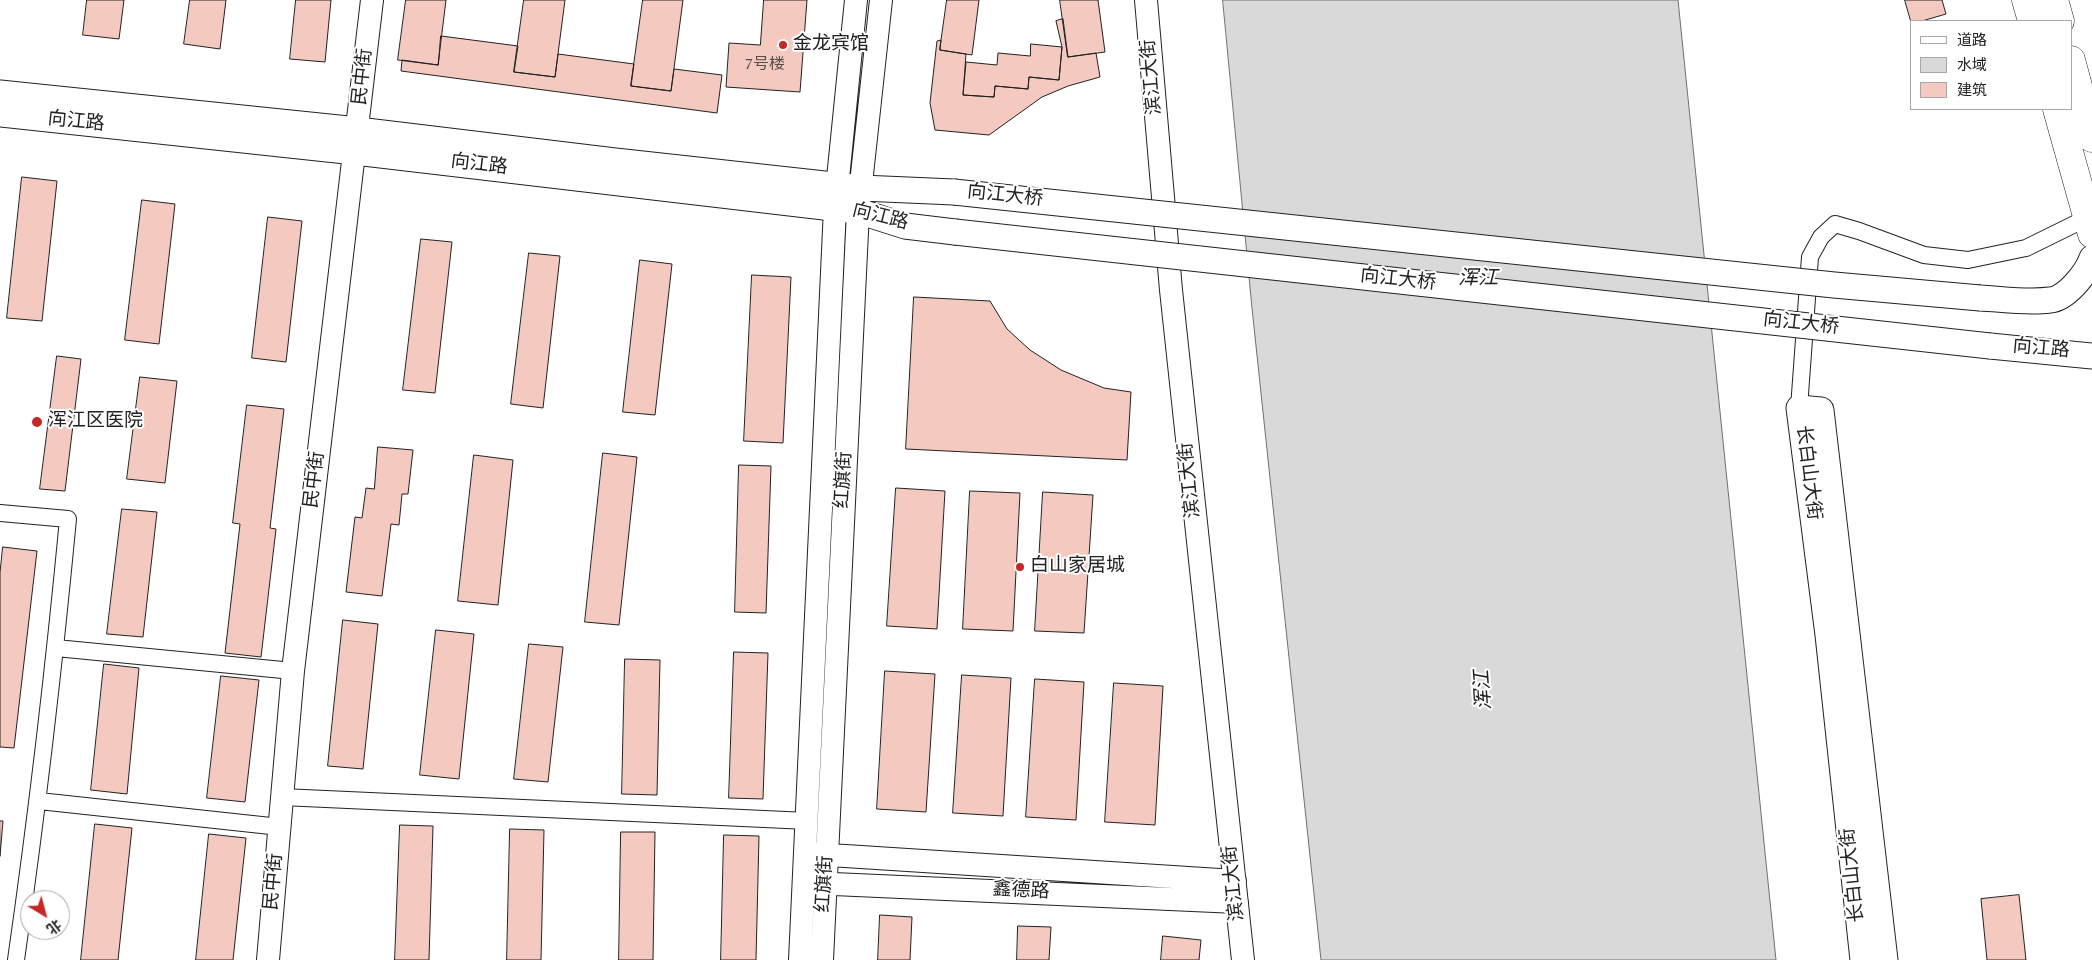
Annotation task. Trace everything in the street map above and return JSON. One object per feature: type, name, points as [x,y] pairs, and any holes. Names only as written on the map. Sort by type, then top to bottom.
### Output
[{"type":"highway","points":[[2026,0],[2032,20]]},
{"type":"highway","points":[[2054,0],[2060,20]]},
{"type":"highway","points":[[2072,64],[2092,138]]},
{"type":"highway","points":[[2057,110],[2090,226]]},
{"type":"main road","name":"向江路","points":[[0,93],[356,141],[848,198],[954,192]]},
{"type":"main road","name":"向江路","points":[[0,114],[356,141]]},
{"type":"main road","name":"向江大桥","points":[[954,192],[1814,283],[1980,298],[2052,301],[2067,292],[2078,281],[2089,267],[2092,258]]},
{"type":"main road","name":"向江路","points":[[848,198],[906,226],[955,232]]},
{"type":"main road","name":"向江大桥","points":[[955,232],[1990,346]]},
{"type":"main road","name":"向江路","points":[[1990,346],[2092,356]]},
{"type":"main road","name":"长白山大街","points":[[1863,960],[1829,644],[1799,408],[1821,410],[1885,960]]},
{"type":"street","name":"民中街","points":[[268,960],[293,671],[372,0]]},
{"type":"street","points":[[817,855],[808,820],[848,198],[856,0]]},
{"type":"street","name":"红旗街","points":[[822,960],[815,883],[848,198],[881,0]]},
{"type":"street","name":"滨江大街","points":[[1146,0],[1171,290],[1242,960]]},
{"type":"street","points":[[1799,408],[1810,257],[1821,237],[1835,224],[1924,255],[1968,260],[2026,248],[2090,226]]},
{"type":"street","points":[[0,513],[68,519],[39,801],[16,960]]},
{"type":"street","points":[[56,648],[293,671]]},
{"type":"street","points":[[282,797],[808,820]]},
{"type":"street","points":[[39,801],[280,827]]},
{"type":"street","name":"鑫德路","points":[[817,855],[1236,892]]},
{"type":"street","points":[[800,960],[815,883]]},
{"type":"street","name":"鑫德路","points":[[815,883],[1236,892]]},
{"type":"water","name":"浑江","points":[[1223,0],[1678,0],[1776,960],[1321,960],[1252,308]]},
{"type":"building","points":[[87,0],[124,0],[119,39],[83,35]]},
{"type":"building","points":[[190,0],[226,0],[220,49],[184,44]]},
{"type":"building","points":[[296,0],[331,0],[325,62],[290,59]]},
{"type":"building","points":[[406,0],[446,0],[438,65],[398,60]]},
{"type":"building","points":[[524,0],[565,0],[555,77],[514,72]]},
{"type":"building","points":[[643,0],[683,0],[671,91],[631,86]]},
{"type":"building","points":[[764,0],[807,0],[800,92],[726,87],[729,43],[760,45]]},
{"type":"building","points":[[947,0],[979,0],[972,55],[940,50]]},
{"type":"building","points":[[1060,0],[1098,0],[1105,52],[1068,57]]},
{"type":"building","points":[[1905,0],[1942,0],[1946,14],[1925,20],[1911,20]]},
{"type":"building","points":[[1063,19],[1068,57],[1096,53],[1100,77],[1068,86],[1042,97],[989,135],[935,130],[930,103],[937,41],[941,40],[940,50],[966,54],[963,95],[994,97],[995,86],[1028,89],[1029,77],[1059,80],[1062,47],[1056,21]]},
{"type":"building","points":[[441,36],[518,46],[514,72],[555,77],[558,54],[634,64],[631,86],[671,91],[674,69],[722,75],[717,113],[401,71],[402,60],[438,65]]},
{"type":"building","points":[[1031,44],[1062,47],[1059,80],[1029,77],[1028,89],[995,86],[994,97],[963,95],[966,62],[997,65],[998,53],[1030,56]]},
{"type":"building","points":[[22,177],[57,181],[42,321],[7,318]]},
{"type":"building","points":[[142,200],[175,204],[159,344],[125,340]]},
{"type":"building","points":[[268,217],[302,221],[286,362],[252,358]]},
{"type":"building","points":[[421,239],[452,242],[435,393],[403,390]]},
{"type":"building","points":[[529,253],[560,256],[543,408],[511,404]]},
{"type":"building","points":[[640,260],[672,264],[655,415],[623,412]]},
{"type":"building","points":[[752,275],[791,277],[783,443],[744,441]]},
{"type":"building","points":[[914,297],[990,301],[1007,329],[1030,350],[1061,370],[1104,388],[1131,392],[1127,460],[906,449]]},
{"type":"building","points":[[57,356],[81,359],[65,491],[40,489]]},
{"type":"building","points":[[140,377],[177,381],[165,483],[127,479]]},
{"type":"building","points":[[247,405],[284,409],[270,528],[276,529],[261,657],[225,653],[240,524],[233,523]]},
{"type":"building","points":[[378,447],[413,450],[408,494],[402,494],[399,525],[391,524],[382,596],[346,592],[355,517],[362,518],[366,488],[374,489]]},
{"type":"building","points":[[603,453],[637,457],[619,625],[585,622]]},
{"type":"building","points":[[474,455],[513,460],[498,605],[458,601]]},
{"type":"building","points":[[739,465],[771,466],[766,613],[735,612]]},
{"type":"building","points":[[896,488],[945,491],[937,629],[887,626]]},
{"type":"building","points":[[970,491],[1020,493],[1013,631],[963,629]]},
{"type":"building","points":[[1043,492],[1093,495],[1084,633],[1035,631]]},
{"type":"building","points":[[122,509],[157,512],[143,637],[107,634]]},
{"type":"building","points":[[3,547],[37,551],[14,748],[0,747],[0,573]]},
{"type":"building","points":[[343,620],[378,624],[363,769],[328,766]]},
{"type":"building","points":[[436,630],[474,634],[459,779],[420,775]]},
{"type":"building","points":[[529,644],[563,647],[548,782],[514,779]]},
{"type":"building","points":[[734,652],[768,653],[763,799],[729,798]]},
{"type":"building","points":[[625,659],[660,660],[657,795],[622,794]]},
{"type":"building","points":[[104,664],[139,668],[127,794],[91,790]]},
{"type":"building","points":[[885,671],[935,674],[926,812],[877,809]]},
{"type":"building","points":[[962,675],[1011,678],[1003,816],[953,813]]},
{"type":"building","points":[[221,676],[259,680],[245,802],[207,798]]},
{"type":"building","points":[[1035,679],[1084,682],[1076,820],[1026,817]]},
{"type":"building","points":[[1114,683],[1163,686],[1155,825],[1105,822]]},
{"type":"building","points":[[0,821],[3,821],[0,856]]},
{"type":"building","points":[[95,824],[132,828],[118,960],[81,960]]},
{"type":"building","points":[[400,825],[433,826],[429,960],[395,960]]},
{"type":"building","points":[[510,829],[544,830],[541,960],[507,960]]},
{"type":"building","points":[[621,832],[655,832],[653,960],[619,960]]},
{"type":"building","points":[[209,834],[246,838],[233,960],[196,960]]},
{"type":"building","points":[[724,835],[759,836],[756,960],[721,960]]},
{"type":"building","points":[[2019,895],[2026,960],[1987,960],[1981,899]]},
{"type":"building","points":[[880,915],[912,917],[910,960],[878,960]]},
{"type":"building","points":[[1018,926],[1051,927],[1049,960],[1017,960]]},
{"type":"building","points":[[1163,936],[1201,940],[1199,960],[1161,960]]},
{"type":"place","name":"金龙宾馆","points":[[783,45]]},
{"type":"place","name":"浑江区医院","points":[[37,422]]},
{"type":"place","name":"白山家居城","points":[[1020,567]]}]
